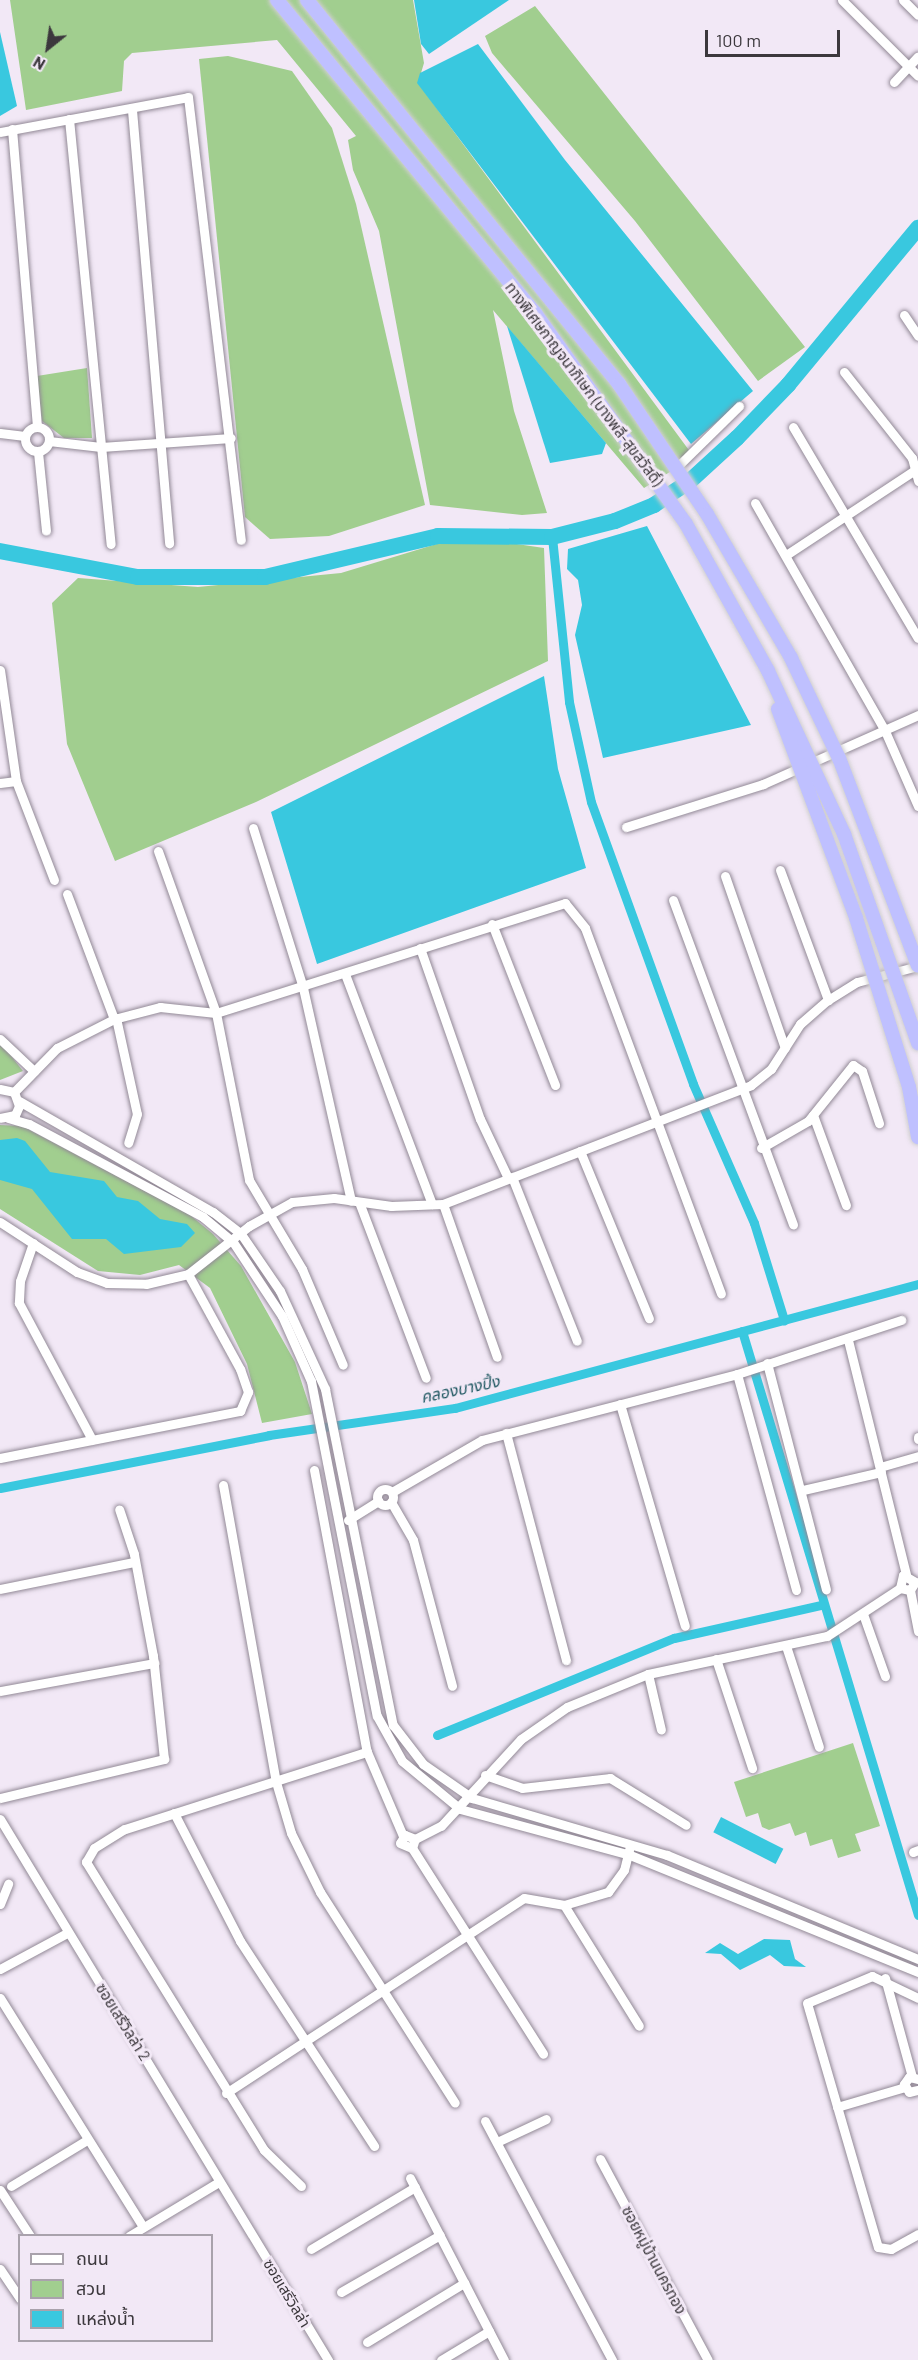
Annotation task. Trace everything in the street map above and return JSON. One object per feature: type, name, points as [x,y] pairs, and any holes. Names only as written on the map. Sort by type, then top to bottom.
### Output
[{"type":"highway","name":"ทางพิเศษกาญจนาภิเษก (บางพลี-สุขสวัสดิ์)","points":[[277,0],[535,314],[635,448],[724,588],[768,671],[873,905],[918,1043]]},
{"type":"highway","name":"ทางพิเศษกาญจนาภิเษก (บางพลี-สุขสวัสดิ์)","points":[[307,0],[619,384],[677,467],[746,576],[834,748],[918,966]]},
{"type":"highway","points":[[768,671],[856,918],[909,1087],[918,1137]]},
{"type":"street","points":[[842,0],[918,76]]},
{"type":"street","points":[[903,0],[918,15]]},
{"type":"street","points":[[894,82],[918,56]]},
{"type":"street","points":[[0,132],[189,99],[231,438],[241,540]]},
{"type":"street","points":[[132,110],[169,543]]},
{"type":"street","points":[[69,119],[111,544]]},
{"type":"street","points":[[12,129],[37,427],[49,441],[101,447],[231,438]]},
{"type":"street","points":[[904,315],[918,336]]},
{"type":"street","points":[[844,372],[912,458],[918,481]]},
{"type":"street","points":[[677,467],[739,406]]},
{"type":"street","points":[[0,433],[25,436],[37,427]]},
{"type":"street","points":[[793,427],[849,516],[918,638]]},
{"type":"street","points":[[25,436],[27,447],[38,452]]},
{"type":"street","points":[[38,452],[49,441]]},
{"type":"street","points":[[38,452],[46,531]]},
{"type":"street","points":[[786,555],[849,516],[915,469]]},
{"type":"street","points":[[755,503],[885,731],[918,806]]},
{"type":"street","points":[[0,670],[16,781],[54,880]]},
{"type":"street","points":[[626,827],[763,784],[918,715]]},
{"type":"street","points":[[0,783],[16,781]]},
{"type":"street","points":[[253,828],[303,988],[355,1201],[426,1377]]},
{"type":"street","points":[[158,852],[216,1013],[249,1180],[316,1296],[343,1365]]},
{"type":"street","points":[[780,870],[828,1000]]},
{"type":"street","points":[[725,876],[785,1048]]},
{"type":"street","points":[[67,894],[115,1019],[137,1114],[128,1143]]},
{"type":"street","points":[[673,900],[743,1089],[761,1148],[792,1224]]},
{"type":"street","points":[[14,1092],[57,1048],[115,1019],[159,1007],[216,1013],[303,988],[555,903],[573,907],[585,928],[655,1122],[721,1294]]},
{"type":"street","points":[[492,924],[555,1085]]},
{"type":"street","points":[[420,948],[480,1119],[510,1177],[577,1341]]},
{"type":"street","points":[[0,1222],[77,1272],[107,1283],[146,1284],[188,1274],[233,1242],[268,1213],[312,1198],[443,1204],[743,1089],[771,1069],[800,1024],[828,1000],[857,982],[918,966]]},
{"type":"street","points":[[345,974],[432,1204]]},
{"type":"street","points":[[0,1039],[34,1071]]},
{"type":"street","points":[[761,1148],[813,1115],[853,1065],[862,1071],[879,1123]]},
{"type":"street","points":[[0,1089],[14,1092],[19,1101],[184,1193],[242,1234],[308,1343],[329,1406],[393,1725],[423,1764],[472,1798],[628,1842],[918,1959]]},
{"type":"street","points":[[4,1118],[18,1111],[19,1101]]},
{"type":"street","points":[[813,1115],[846,1205]]},
{"type":"street","points":[[4,1118],[29,1124],[144,1183],[233,1242],[300,1352],[317,1411],[377,1716],[402,1761],[460,1809],[630,1855],[918,1972]]},
{"type":"street","points":[[580,1151],[649,1318]]},
{"type":"street","points":[[443,1204],[497,1357]]},
{"type":"street","points":[[33,1243],[20,1281],[19,1304],[92,1440]]},
{"type":"street","points":[[0,1458],[240,1411],[248,1392],[240,1369],[188,1274]]},
{"type":"street","points":[[338,1524],[379,1501],[391,1497],[447,1456],[506,1433],[739,1373],[848,1340],[901,1320]]},
{"type":"street","points":[[848,1340],[906,1575],[899,1578],[905,1589],[918,1631]]},
{"type":"street","points":[[765,1364],[803,1490],[826,1588]]},
{"type":"street","points":[[739,1373],[796,1590]]},
{"type":"street","points":[[620,1404],[685,1626]]},
{"type":"street","points":[[506,1433],[566,1660]]},
{"type":"street","points":[[803,1490],[881,1469],[918,1455]]},
{"type":"street","points":[[314,1470],[367,1752],[403,1836],[413,1844],[467,1935],[543,2054]]},
{"type":"street","points":[[223,1485],[276,1782],[320,1892],[455,2103]]},
{"type":"street","points":[[379,1501],[381,1490],[391,1497],[413,1540],[452,1686]]},
{"type":"street","points":[[0,1798],[164,1760],[154,1664],[134,1562],[119,1509]]},
{"type":"street","points":[[0,1589],[134,1562]]},
{"type":"street","points":[[413,1844],[460,1809],[472,1798],[485,1775],[567,1707],[648,1674],[820,1638],[844,1628],[905,1589]]},
{"type":"street","points":[[863,1614],[885,1676]]},
{"type":"street","points":[[786,1646],[819,1747]]},
{"type":"street","points":[[716,1659],[752,1768]]},
{"type":"street","points":[[0,1691],[154,1664]]},
{"type":"street","points":[[648,1674],[661,1730]]},
{"type":"street","points":[[301,2186],[274,2164],[226,2093],[86,1862],[94,1848],[110,1837],[174,1813],[367,1752]]},
{"type":"street","points":[[485,1775],[522,1788],[610,1778],[686,1825]]},
{"type":"street","points":[[174,1813],[240,1941],[374,2146]]},
{"type":"street","name":"ซอยเสรีวิลล่า 2","points":[[0,1819],[246,2226]]},
{"type":"street","points":[[226,2093],[524,1898],[564,1905],[608,1893],[630,1855],[628,1842]]},
{"type":"street","points":[[0,1904],[8,1884]]},
{"type":"street","points":[[564,1905],[639,2026]]},
{"type":"street","points":[[0,1969],[67,1933]]},
{"type":"street","points":[[918,1998],[885,1978],[872,1976],[808,2001],[878,2247],[891,2249],[918,2234]]},
{"type":"street","points":[[837,2107],[905,2086],[915,2078],[885,1978]]},
{"type":"street","points":[[0,1998],[143,2228]]},
{"type":"street","points":[[905,2086],[917,2093]]},
{"type":"street","points":[[497,2142],[546,2119]]},
{"type":"street","points":[[485,2121],[612,2360]]},
{"type":"street","points":[[11,2186],[87,2140]]},
{"type":"street","name":"ซอยหมู่บ้านนครทอง","points":[[600,2159],[708,2360]]},
{"type":"street","points":[[410,2178],[504,2360]]},
{"type":"street","points":[[131,2234],[219,2182]]},
{"type":"street","points":[[311,2249],[415,2187]]},
{"type":"street","points":[[0,2190],[29,2234]]},
{"type":"street","name":"ซอยเสรีวิลล่า","points":[[246,2226],[328,2360]]},
{"type":"street","points":[[341,2292],[440,2235]]},
{"type":"street","points":[[0,2269],[18,2296]]},
{"type":"street","points":[[367,2342],[464,2283]]},
{"type":"street","points":[[441,2360],[489,2331]]},
{"type":"green space","points":[[10,0],[413,0],[424,63],[418,83],[694,457],[644,488],[493,310],[514,411],[547,513],[522,515],[430,505],[379,231],[353,170],[348,140],[356,136],[277,40],[132,53],[124,61],[122,91],[26,110]]},
{"type":"green space","points":[[535,6],[805,347],[758,381],[635,221],[492,53],[485,36]]},
{"type":"green space","points":[[228,56],[292,71],[332,128],[356,204],[425,505],[329,536],[270,539],[245,517],[199,59]]},
{"type":"green space","points":[[87,368],[92,438],[64,438],[42,421],[37,376]]},
{"type":"green space","points":[[463,536],[544,548],[548,661],[256,802],[115,861],[67,744],[52,603],[78,578],[198,587],[341,573]]},
{"type":"green space","points":[[0,1042],[23,1071],[0,1080]]},
{"type":"green space","points":[[0,1125],[22,1126],[190,1215],[213,1234],[241,1266],[295,1362],[312,1414],[262,1423],[247,1364],[210,1288],[179,1265],[140,1275],[98,1271],[0,1209]]},
{"type":"green space","points":[[853,1743],[880,1826],[855,1834],[861,1851],[838,1858],[832,1839],[810,1846],[806,1832],[795,1836],[790,1823],[769,1830],[762,1827],[758,1813],[746,1817],[734,1782]]},
{"type":"water","points":[[414,0],[509,0],[429,54],[421,44]]},
{"type":"water","points":[[0,32],[17,106],[0,116]]},
{"type":"water","points":[[478,44],[565,160],[753,391],[691,444],[417,83],[420,73]]},
{"type":"water","points":[[507,326],[606,443],[602,454],[550,463]]},
{"type":"water","points":[[647,526],[751,725],[603,758],[575,635],[582,605],[578,580],[567,569],[568,549]]},
{"type":"water","points":[[544,676],[558,769],[586,868],[317,964],[271,812]]},
{"type":"water","points":[[17,1138],[25,1141],[50,1172],[104,1181],[117,1197],[138,1201],[160,1219],[187,1224],[195,1233],[181,1247],[124,1254],[106,1239],[72,1239],[32,1189],[0,1180],[0,1140]]},
{"type":"water","points":[[721,1817],[783,1849],[776,1864],[713,1832]]},
{"type":"water","points":[[764,1939],[790,1940],[795,1959],[806,1967],[784,1966],[770,1955],[740,1970],[721,1954],[705,1953],[720,1943],[738,1954]]},
{"type":"waterway","points":[[0,551],[138,577],[265,577],[438,536],[552,537],[615,521],[654,505],[690,481],[737,438],[788,385],[918,228]]},
{"type":"waterway","points":[[552,537],[569,702],[591,802],[693,1084],[754,1223],[784,1320]]},
{"type":"waterway","name":"คลองบางปิ้ง","points":[[0,1488],[269,1435],[455,1408],[918,1284]]},
{"type":"waterway","points":[[742,1331],[918,1915]]},
{"type":"waterway","points":[[437,1735],[674,1638],[821,1605]]}]
